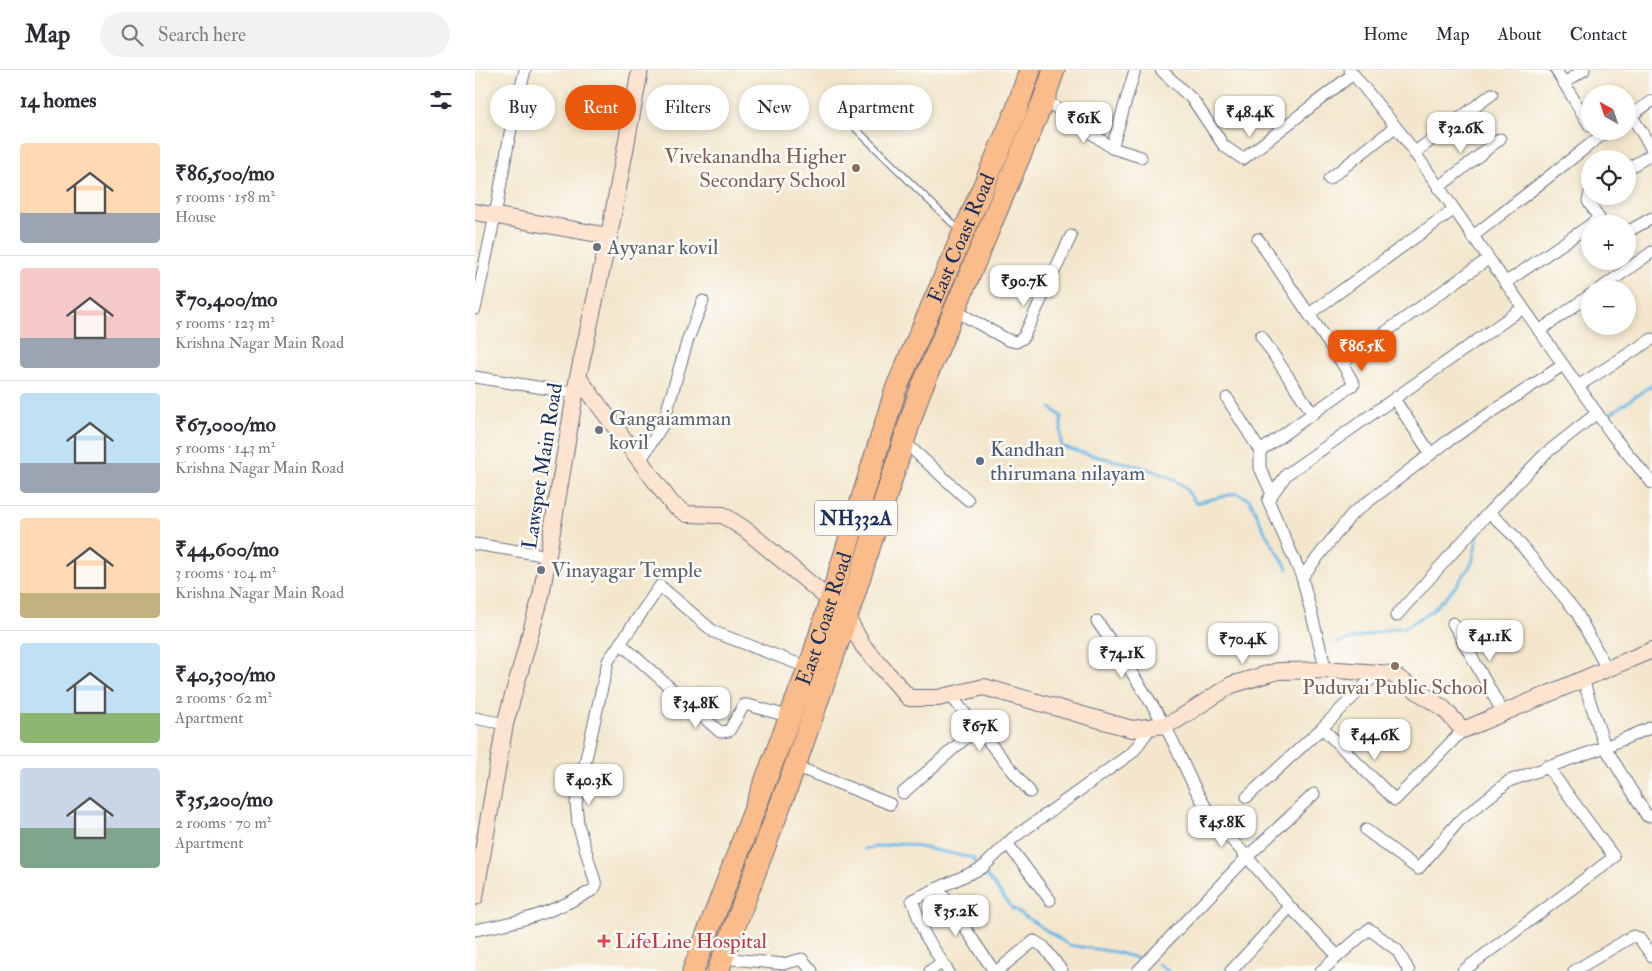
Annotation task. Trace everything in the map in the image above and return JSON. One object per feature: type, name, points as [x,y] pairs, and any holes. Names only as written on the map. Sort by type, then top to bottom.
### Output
[{"type":"highway","name":"East Coast Road","points":[[721,965],[795,766],[847,617],[919,394],[954,310],[973,238],[1030,70]]},
{"type":"highway","name":"East Coast Road","points":[[693,971],[809,668],[896,389],[1044,99],[1054,70]]},
{"type":"street","points":[[475,309],[511,128],[525,70]]},
{"type":"street","name":"Lawspet Main Road","points":[[475,897],[505,724],[541,596],[549,556],[576,385],[609,236],[640,70]]},
{"type":"street","points":[[1112,148],[1135,70]]},
{"type":"street","points":[[1161,70],[1193,100],[1224,146],[1243,160],[1351,72],[1414,153],[1597,413],[1652,483]]},
{"type":"street","points":[[1556,70],[1581,111]]},
{"type":"street","points":[[1564,83],[1584,70]]},
{"type":"street","points":[[1414,153],[1492,94]]},
{"type":"street","points":[[1044,99],[1112,148],[1141,157]]},
{"type":"street","points":[[1636,112],[1652,102]]},
{"type":"street","points":[[1636,126],[1652,149]]},
{"type":"street","points":[[1329,179],[1395,127]]},
{"type":"street","points":[[1438,188],[1500,139]]},
{"type":"street","points":[[1472,236],[1590,140]]},
{"type":"street","points":[[1636,164],[1652,154]]},
{"type":"street","points":[[1309,314],[1453,210]]},
{"type":"street","points":[[475,212],[609,236]]},
{"type":"street","points":[[1636,227],[1652,218]]},
{"type":"street","points":[[1505,283],[1581,233]]},
{"type":"street","points":[[954,310],[1008,340],[1016,342],[1023,338],[1071,236]]},
{"type":"street","points":[[1259,238],[1354,384],[1260,451]]},
{"type":"street","points":[[1613,280],[1652,252]]},
{"type":"street","points":[[1342,363],[1488,259]]},
{"type":"street","points":[[640,461],[663,424],[688,339],[703,301]]},
{"type":"street","points":[[1539,331],[1581,302]]},
{"type":"street","points":[[1326,670],[1302,577],[1268,500],[1287,474],[1523,308]]},
{"type":"street","points":[[1261,336],[1313,414]]},
{"type":"street","points":[[1578,386],[1652,339]]},
{"type":"street","points":[[1302,577],[1353,514],[1431,454],[1563,365]]},
{"type":"street","points":[[475,376],[576,385],[640,461],[672,504],[687,514],[723,515],[746,530],[831,601],[847,617],[863,646],[909,698],[938,698],[984,686],[1132,729],[1158,726],[1177,720],[1231,685],[1278,671],[1326,670],[1392,674],[1444,709],[1463,730]]},
{"type":"street","points":[[1227,398],[1260,451],[1259,468],[1272,494]]},
{"type":"street","points":[[1394,398],[1431,454]]},
{"type":"street","points":[[1396,616],[1489,512],[1545,454],[1597,413]]},
{"type":"street","points":[[902,444],[911,448],[967,500]]},
{"type":"street","points":[[1489,512],[1513,535],[1577,613],[1607,669]]},
{"type":"street","points":[[475,544],[549,556]]},
{"type":"street","points":[[475,930],[522,921],[547,913],[593,890],[596,886],[578,824],[576,803],[608,662],[660,586],[714,632],[809,668]]},
{"type":"street","points":[[1097,621],[1130,668],[1158,726],[1178,749],[1186,773],[1212,816],[1290,907],[1338,956]]},
{"type":"street","points":[[1453,624],[1503,713]]},
{"type":"street","points":[[620,643],[719,732],[724,734],[729,731],[743,705],[748,704],[791,717]]},
{"type":"street","points":[[1322,728],[1395,800],[1463,730],[1652,650]]},
{"type":"street","points":[[1247,797],[1322,728],[1377,673]]},
{"type":"street","points":[[1583,680],[1605,747],[1647,816],[1652,816]]},
{"type":"street","points":[[951,695],[1030,792]]},
{"type":"street","points":[[475,718],[505,724]]},
{"type":"street","points":[[930,971],[945,966],[925,935],[912,900],[982,868],[1007,843],[1133,752],[1158,726]]},
{"type":"street","points":[[1366,830],[1418,869],[1459,821],[1509,780],[1605,747],[1652,727]]},
{"type":"street","points":[[903,793],[977,728]]},
{"type":"street","points":[[795,766],[889,804]]},
{"type":"street","points":[[1463,971],[1614,857],[1547,766]]},
{"type":"street","points":[[1138,971],[1247,857],[1314,794]]},
{"type":"street","points":[[1007,843],[1050,900]]},
{"type":"street","points":[[938,888],[996,971],[1034,941],[1044,947],[1062,971]]},
{"type":"street","points":[[1231,971],[1290,907]]},
{"type":"street","points":[[1321,971],[1369,929],[1397,950],[1407,970]]},
{"type":"street","points":[[1574,971],[1587,968],[1633,936],[1639,938],[1652,956]]},
{"type":"street","points":[[721,965],[783,964],[802,959],[812,971]]},
{"type":"lane","points":[[857,130],[973,238]]},
{"type":"waterway","points":[[1611,413],[1652,385]]},
{"type":"waterway","points":[[1051,408],[1061,416],[1061,446],[1140,467],[1170,478],[1182,485],[1196,503],[1237,493],[1250,500],[1266,534],[1288,569]]},
{"type":"waterway","points":[[1337,643],[1390,629],[1404,628],[1432,611],[1457,585],[1472,563],[1478,535]]},
{"type":"waterway","points":[[864,849],[900,843],[973,858],[975,862]]},
{"type":"waterway","points":[[987,876],[1012,908],[1069,945],[1115,952],[1140,959]]},
{"type":"waterway","points":[[1158,964],[1168,971]]},
{"type":"place","name":"Vivekanandha Higher Secondary School","points":[[856,168]]},
{"type":"place","name":"Ayyanar kovil","points":[[597,247]]},
{"type":"place","name":"Gangaiamman kovil","points":[[599,430]]},
{"type":"place","name":"Kandhan thirumana nilayam","points":[[980,461]]},
{"type":"place","name":"Vinayagar Temple","points":[[541,570]]},
{"type":"place","name":"Puduvai Public School","points":[[1395,666]]},
{"type":"place","name":"LifeLine Hospital","points":[[604,941]]}]
